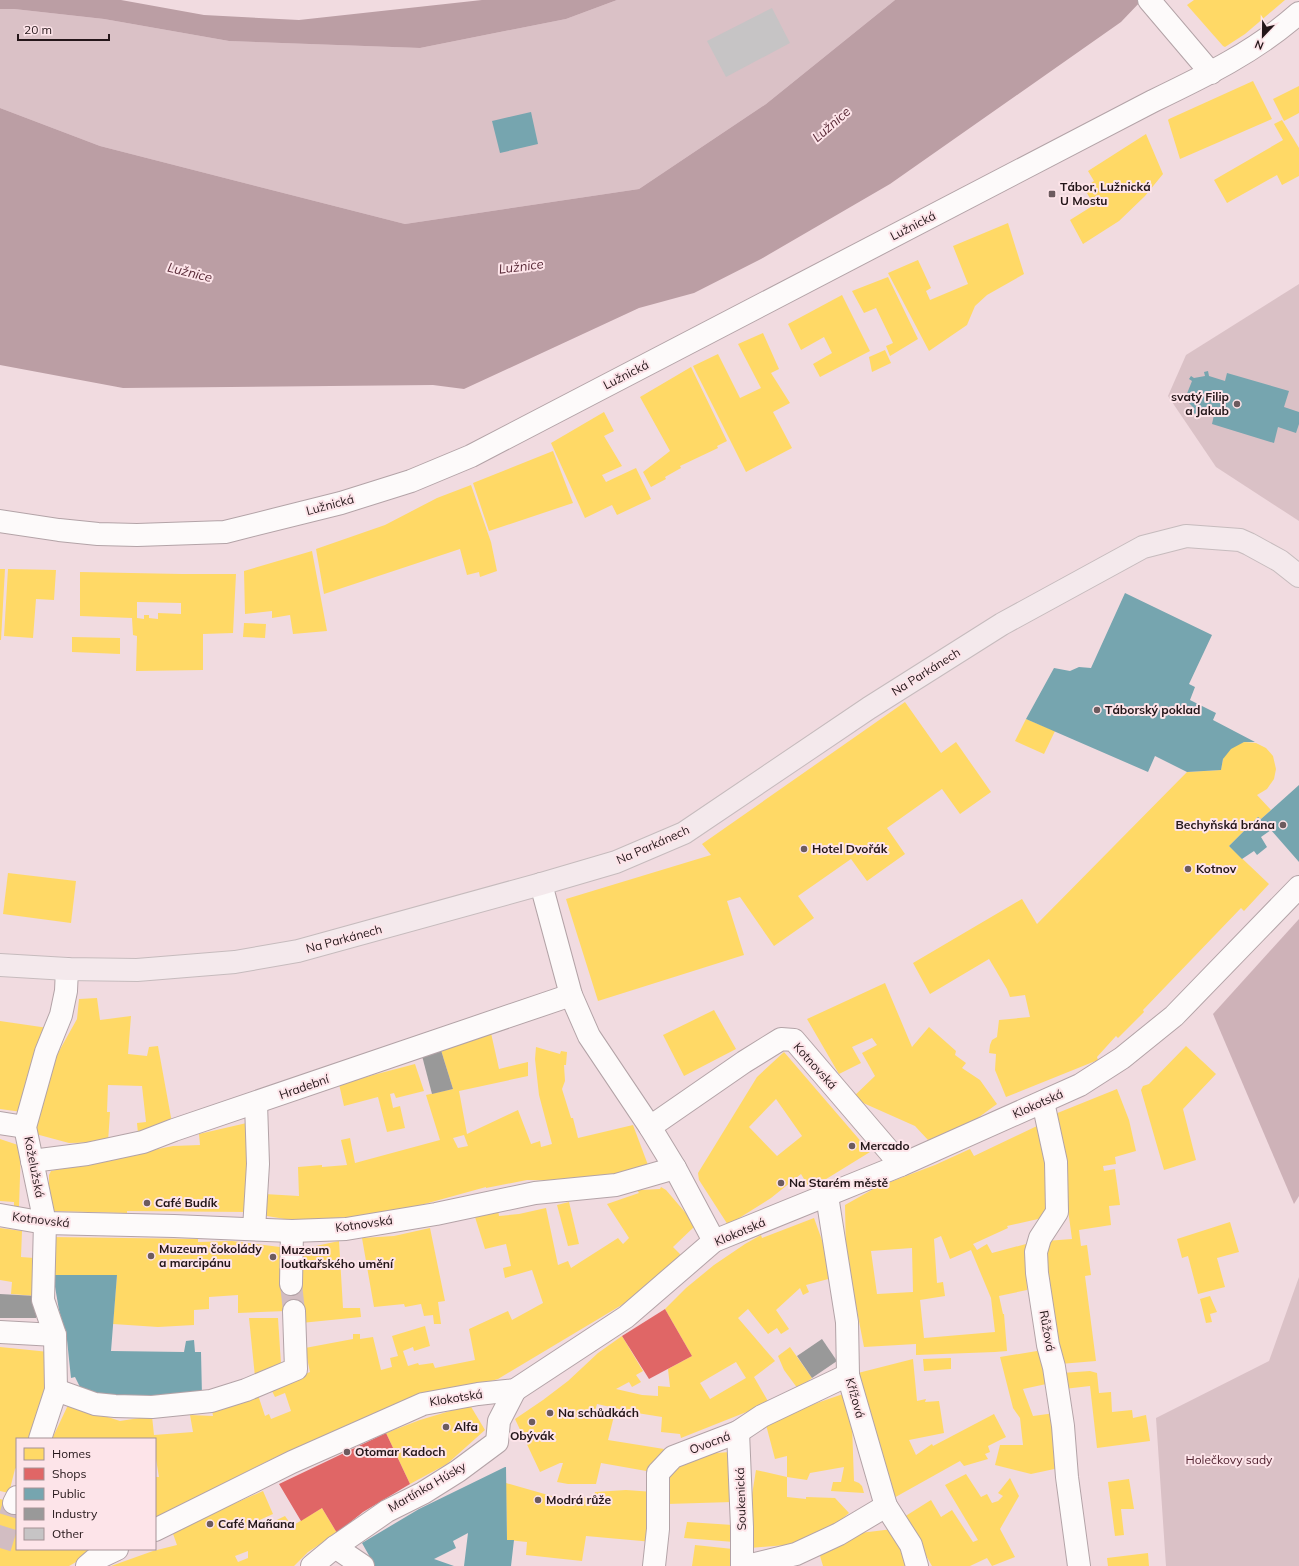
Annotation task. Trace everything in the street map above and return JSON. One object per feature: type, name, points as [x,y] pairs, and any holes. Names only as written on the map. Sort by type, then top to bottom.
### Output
[{"type":"main road","name":"Na Parkánech","points":[[0,965],[68,969],[137,970],[235,962],[298,952],[616,862],[684,833],[869,708],[1002,624],[1143,547],[1186,536],[1240,540],[1280,561],[1299,576]]},
{"type":"street","points":[[1154,6],[1211,73]]},
{"type":"street","name":"Lužnická","points":[[0,521],[98,534],[137,535],[225,532],[341,503],[411,481],[471,456],[1146,105],[1232,62],[1284,26],[1299,13]]},
{"type":"street","points":[[541,884],[571,996],[589,1036],[650,1127],[675,1168],[714,1241]]},
{"type":"street","name":"Klokotská","points":[[156,1530],[292,1462],[423,1404],[478,1394],[515,1390],[626,1317],[714,1241],[902,1165],[1080,1085],[1122,1058],[1174,1016],[1299,887]]},
{"type":"street","name":"Koželužská","points":[[40,1438],[56,1390],[55,1335],[43,1300],[45,1223],[25,1127],[46,1052],[61,1015],[66,991],[68,969]]},
{"type":"street","name":"Hradební","points":[[32,1161],[87,1154],[143,1142],[174,1130],[571,996]]},
{"type":"street","name":"Kotnovská","points":[[650,1127],[744,1062],[781,1039],[794,1040],[902,1165]]},
{"type":"street","name":"Růžová","points":[[1042,1102],[1056,1162],[1057,1212],[1040,1238],[1036,1252],[1037,1273],[1048,1345],[1054,1367],[1063,1426],[1067,1477],[1079,1566]]},
{"type":"street","points":[[254,1230],[258,1164],[256,1103]]},
{"type":"street","points":[[0,1123],[25,1127]]},
{"type":"street","name":"Kotnovská","points":[[0,1215],[45,1223],[292,1231],[346,1229],[436,1214],[535,1193],[616,1185],[675,1168]]},
{"type":"street","name":"Křížová","points":[[827,1196],[848,1322],[848,1376],[886,1506],[911,1545],[917,1566]]},
{"type":"street","points":[[291,1284],[292,1231]]},
{"type":"street","points":[[56,1390],[95,1404],[152,1407],[211,1401],[246,1390],[296,1369],[294,1311]]},
{"type":"street","points":[[0,1332],[55,1335]]},
{"type":"street","name":"Ovocná","points":[[654,1566],[658,1529],[658,1473],[673,1457],[738,1432],[762,1416],[848,1376]]},
{"type":"street","name":"Martínka Húsky","points":[[312,1566],[335,1546],[387,1510],[423,1493],[458,1471],[497,1442],[499,1421],[515,1390]]},
{"type":"street","name":"Soukenická","points":[[738,1432],[742,1566]]},
{"type":"street","points":[[747,1566],[796,1554],[839,1534],[886,1506]]},
{"type":"street","points":[[335,1546],[363,1566]]},
{"type":"street","points":[[87,1566],[94,1560],[115,1550]]},
{"type":"green space","points":[[617,0],[895,0],[766,104],[639,189],[405,224],[100,146],[0,108],[0,9],[14,9],[104,19],[229,41],[420,48],[566,19]]},
{"type":"green space","points":[[1299,284],[1299,521],[1216,467],[1168,396],[1186,355]]},
{"type":"green space","name":"Holečkovy sady","points":[[1299,1277],[1299,1566],[1166,1566],[1156,1418],[1269,1361]]},
{"type":"shaded area","points":[[1299,919],[1299,1196],[1294,1204],[1213,1014]]},
{"type":"water","points":[[0,0],[121,0],[204,15],[299,20],[482,0],[617,0],[566,19],[420,48],[229,41],[104,19],[14,9],[0,9]]},
{"type":"water","name":"Lužnice","points":[[895,0],[1142,0],[1121,22],[890,184],[761,259],[694,293],[639,308],[464,389],[433,385],[123,388],[0,365],[0,108],[100,146],[405,224],[639,189],[766,104]]},
{"type":"building: Homes","points":[[1194,0],[1285,0],[1245,34],[1225,47],[1187,5]]},
{"type":"building: Homes","points":[[1253,81],[1272,119],[1180,159],[1168,120]]},
{"type":"building: Homes","points":[[1299,86],[1299,113],[1284,121],[1273,99]]},
{"type":"building: Homes","points":[[1282,120],[1299,148],[1299,176],[1282,185],[1277,175],[1227,203],[1214,180],[1283,140],[1274,124]]},
{"type":"building: Homes","points":[[1146,134],[1163,174],[1145,196],[1119,221],[1083,244],[1070,220],[1094,205],[1084,188],[1094,181],[1088,171]]},
{"type":"building: Homes","points":[[1008,223],[1024,274],[987,295],[975,306],[967,325],[929,351],[888,273],[918,260],[931,288],[926,291],[930,300],[968,284],[953,246]]},
{"type":"building: Homes","points":[[888,277],[918,339],[890,356],[886,346],[893,343],[876,308],[864,313],[852,291]]},
{"type":"building: Homes","points":[[842,295],[870,351],[820,377],[813,364],[832,353],[824,337],[801,350],[788,324]]},
{"type":"building: Homes","points":[[763,333],[779,369],[771,373],[790,403],[773,412],[792,448],[746,472],[693,366],[718,354],[740,398],[761,388],[738,344]]},
{"type":"building: Homes","points":[[885,350],[891,363],[872,372],[869,357]]},
{"type":"building: Homes","points":[[691,367],[727,441],[717,446],[718,448],[680,466],[681,468],[665,477],[666,479],[651,487],[643,472],[670,451],[640,397]]},
{"type":"building: Homes","points":[[604,412],[614,431],[604,436],[622,466],[602,475],[606,482],[636,468],[651,499],[617,515],[612,505],[585,518],[551,443]]},
{"type":"building: Homes","points":[[553,451],[573,503],[489,531],[473,483]]},
{"type":"building: Homes","points":[[471,485],[491,542],[497,571],[480,577],[479,572],[467,575],[460,549],[324,594],[316,549],[385,525],[437,498]]},
{"type":"building: Homes","points":[[312,551],[327,631],[293,634],[290,615],[272,618],[272,611],[245,614],[244,571]]},
{"type":"building: Homes","points":[[0,569],[5,569],[1,640],[0,640]]},
{"type":"building: Homes","points":[[8,569],[56,570],[54,600],[36,599],[33,638],[4,636]]},
{"type":"building: Homes","points":[[80,572],[236,574],[233,633],[203,634],[203,670],[136,671],[137,636],[133,635],[132,618],[80,616]],"holes":[[[137,602],[181,603],[181,614],[158,613],[158,619],[149,618],[149,615],[144,615],[144,619],[137,618]]]},
{"type":"building: Homes","points":[[244,623],[266,624],[265,638],[243,637]]},
{"type":"building: Homes","points":[[72,637],[120,638],[120,654],[72,652]]},
{"type":"building: Homes","name":"Hotel Dvořák","points":[[905,702],[941,753],[956,742],[991,792],[960,814],[942,789],[887,828],[905,854],[867,881],[851,859],[798,896],[814,918],[774,946],[740,897],[727,901],[744,955],[598,1001],[566,899],[711,855],[702,844]]},
{"type":"building: Homes","points":[[1026,719],[1055,731],[1044,754],[1015,741]]},
{"type":"building: Homes","points":[[1244,742],[1256,743],[1266,748],[1273,756],[1276,769],[1274,779],[1267,789],[1257,795],[1271,810],[1261,819],[1258,817],[1229,846],[1269,884],[1244,911],[1241,908],[1118,1038],[1116,1036],[1097,1057],[1098,1060],[1006,1097],[995,1070],[996,1054],[989,1053],[990,1045],[992,1040],[997,1037],[999,1020],[1030,1017],[1025,995],[1010,997],[1007,989],[989,959],[930,994],[913,963],[1022,899],[1037,924],[1187,772],[1221,770],[1223,759],[1227,752],[1235,745]]},
{"type":"building: Homes","points":[[8,873],[76,881],[71,923],[3,914]]},
{"type":"building: Homes","points":[[885,983],[912,1047],[929,1027],[956,1051],[955,1055],[966,1063],[962,1068],[980,1080],[997,1104],[968,1125],[928,1140],[915,1126],[852,1098],[875,1076],[862,1053],[877,1045],[872,1038],[852,1047],[861,1063],[839,1074],[807,1019]]},
{"type":"building: Homes","points":[[97,998],[100,1020],[131,1016],[128,1054],[147,1056],[149,1047],[158,1046],[172,1123],[138,1133],[137,1123],[146,1122],[142,1086],[108,1085],[107,1112],[110,1112],[108,1142],[69,1143],[32,1133],[53,1062],[77,1019],[79,999]]},
{"type":"building: Homes","points":[[714,1010],[736,1049],[684,1076],[663,1035]]},
{"type":"building: Homes","points":[[0,1021],[48,1028],[22,1112],[0,1109]]},
{"type":"building: Homes","points":[[491,1033],[499,1069],[528,1062],[528,1076],[459,1091],[467,1134],[518,1110],[531,1144],[540,1141],[541,1147],[552,1144],[539,1095],[535,1059],[536,1047],[560,1054],[561,1051],[567,1052],[566,1065],[564,1065],[565,1081],[562,1089],[571,1118],[573,1118],[578,1138],[633,1125],[648,1165],[586,1181],[527,1180],[486,1187],[410,1208],[364,1216],[300,1220],[267,1216],[265,1214],[264,1194],[299,1196],[298,1167],[347,1165],[341,1140],[350,1138],[355,1163],[440,1140],[426,1095],[453,1089],[440,1047]],"holes":[[[464,1135],[468,1146],[458,1148],[453,1138]]]},
{"type":"building: Homes","points":[[1186,1046],[1216,1074],[1183,1109],[1196,1160],[1164,1170],[1141,1090],[1143,1086],[1149,1084]]},
{"type":"building: Homes","points":[[784,1052],[870,1152],[810,1189],[801,1174],[771,1198],[728,1225],[699,1180],[698,1173],[757,1077]],"holes":[[[776,1099],[802,1136],[777,1156],[749,1127]]]},
{"type":"building: Homes","points":[[415,1064],[424,1091],[396,1098],[394,1093],[390,1094],[393,1108],[400,1106],[405,1128],[387,1132],[378,1097],[344,1106],[339,1084]]},
{"type":"building: Homes","points":[[1117,1089],[1129,1120],[1136,1151],[1115,1157],[1116,1164],[1103,1166],[1104,1171],[1115,1169],[1120,1205],[1109,1206],[1111,1225],[1079,1230],[1081,1246],[1087,1245],[1091,1275],[1085,1276],[1096,1361],[1060,1364],[1052,1326],[1046,1241],[1072,1239],[1055,1114]]},
{"type":"building: Homes","points":[[251,1122],[248,1212],[127,1211],[127,1213],[52,1211],[49,1208],[49,1175],[51,1171],[173,1146],[200,1145],[199,1134]]},
{"type":"building: Homes","points":[[1037,1126],[1046,1154],[1047,1217],[1007,1226],[1008,1228],[973,1244],[977,1250],[987,1244],[992,1253],[1026,1244],[1027,1290],[999,1296],[1004,1314],[1007,1351],[916,1355],[916,1344],[864,1347],[846,1254],[845,1205],[877,1187],[935,1165],[970,1149],[974,1156]],"holes":[[[941,1236],[950,1259],[971,1250],[991,1298],[995,1332],[924,1338],[920,1300],[945,1296],[943,1282],[937,1283],[934,1239]],[[912,1248],[913,1292],[877,1294],[871,1251]]]},
{"type":"building: Homes","points":[[0,1139],[21,1146],[19,1207],[14,1206],[14,1202],[0,1201]]},
{"type":"building: Homes","points":[[661,1187],[666,1190],[696,1225],[673,1247],[682,1256],[630,1300],[498,1379],[381,1413],[328,1434],[276,1457],[156,1517],[156,1477],[159,1477],[156,1459],[156,1438],[52,1438],[69,1403],[120,1421],[152,1416],[154,1435],[193,1432],[190,1415],[213,1416],[212,1410],[258,1395],[265,1416],[269,1414],[271,1419],[291,1411],[285,1393],[275,1397],[271,1389],[310,1372],[305,1348],[353,1339],[353,1334],[360,1334],[360,1339],[373,1337],[381,1370],[392,1367],[390,1358],[398,1356],[392,1336],[425,1326],[430,1346],[414,1351],[413,1347],[403,1351],[408,1366],[418,1363],[419,1365],[433,1363],[435,1368],[475,1360],[469,1329],[508,1311],[512,1320],[543,1303],[532,1270],[505,1278],[503,1268],[511,1266],[506,1244],[485,1249],[475,1217],[498,1210],[499,1216],[519,1214],[546,1208],[558,1265],[568,1261],[571,1268],[618,1238],[623,1244],[629,1238],[607,1204],[639,1193],[637,1190],[642,1188],[642,1190],[660,1189]]},
{"type":"building: Homes","points":[[569,1202],[579,1244],[568,1246],[557,1205]]},
{"type":"building: Homes","points":[[814,1218],[823,1243],[832,1278],[806,1285],[809,1292],[803,1295],[800,1288],[776,1310],[789,1329],[781,1334],[777,1328],[768,1334],[748,1309],[738,1318],[775,1361],[754,1377],[769,1403],[681,1438],[680,1434],[661,1432],[662,1417],[597,1404],[595,1411],[614,1416],[608,1440],[664,1449],[652,1472],[601,1463],[596,1484],[568,1484],[557,1482],[563,1463],[540,1472],[515,1419],[568,1381],[598,1353],[622,1336],[643,1371],[636,1375],[641,1382],[632,1387],[629,1382],[616,1389],[642,1395],[658,1396],[658,1386],[670,1387],[668,1369],[692,1356],[665,1309],[686,1288],[714,1265],[761,1235],[762,1238]],"holes":[[[736,1362],[746,1378],[710,1399],[700,1383]]]},
{"type":"building: Homes","points":[[1230,1222],[1239,1252],[1217,1258],[1225,1287],[1198,1294],[1188,1256],[1182,1258],[1177,1239]]},
{"type":"building: Homes","points":[[0,1228],[22,1231],[21,1257],[34,1258],[36,1296],[11,1294],[12,1282],[0,1280]]},
{"type":"building: Homes","points":[[430,1228],[445,1301],[438,1302],[441,1324],[434,1324],[433,1315],[424,1316],[421,1304],[405,1307],[404,1304],[374,1307],[362,1238],[394,1236]]},
{"type":"building: Homes","points":[[50,1237],[198,1239],[198,1242],[232,1241],[280,1247],[283,1284],[302,1249],[339,1241],[343,1308],[360,1308],[361,1317],[301,1323],[286,1311],[238,1313],[238,1295],[209,1297],[209,1309],[194,1310],[194,1325],[158,1327],[113,1324],[117,1275],[53,1275]]},
{"type":"building: Homes","points":[[1210,1296],[1217,1312],[1210,1314],[1212,1322],[1206,1323],[1200,1299]]},
{"type":"building: Homes","points":[[249,1318],[278,1318],[281,1364],[255,1377]]},
{"type":"building: Homes","points":[[0,1347],[49,1352],[42,1405],[31,1438],[16,1438],[16,1468],[9,1493],[0,1491]]},
{"type":"building: Homes","points":[[790,1347],[812,1378],[798,1389],[784,1370],[778,1356]]},
{"type":"building: Homes","points":[[1043,1350],[1051,1383],[1023,1389],[1033,1416],[1055,1413],[1059,1468],[1031,1474],[995,1465],[1000,1445],[1023,1445],[1020,1418],[1013,1408],[1000,1357]]},
{"type":"building: Homes","points":[[951,1358],[951,1369],[924,1371],[923,1359]]},
{"type":"building: Homes","points":[[913,1359],[917,1401],[926,1399],[925,1402],[939,1401],[944,1433],[909,1440],[916,1455],[932,1444],[933,1446],[994,1414],[1006,1437],[988,1446],[990,1452],[985,1454],[988,1459],[964,1466],[960,1461],[892,1499],[858,1373]]},
{"type":"building: Homes","points":[[1090,1371],[1097,1373],[1099,1393],[1111,1392],[1112,1412],[1132,1410],[1133,1418],[1146,1415],[1150,1441],[1097,1448],[1090,1386],[1064,1389],[1062,1373]]},
{"type":"building: Homes","points":[[843,1394],[852,1425],[854,1481],[862,1486],[864,1493],[831,1491],[833,1482],[841,1482],[844,1467],[810,1473],[807,1480],[787,1477],[787,1456],[775,1459],[765,1421]]},
{"type":"building: Homes","points":[[470,1405],[485,1430],[447,1464],[410,1484],[386,1433],[420,1420]]},
{"type":"building: Homes","points":[[730,1452],[732,1502],[667,1504],[665,1473],[704,1454]]},
{"type":"building: Homes","points":[[756,1470],[787,1477],[787,1497],[806,1499],[806,1497],[835,1498],[849,1513],[830,1529],[798,1544],[750,1548],[752,1495]]},
{"type":"building: Homes","points":[[966,1474],[981,1497],[987,1494],[992,1503],[998,1501],[1003,1496],[998,1493],[1010,1478],[1019,1496],[1000,1529],[1015,1557],[992,1566],[987,1558],[970,1566],[932,1566],[904,1517],[931,1500],[941,1517],[952,1510],[973,1542],[978,1540],[945,1485]]},
{"type":"building: Homes","points":[[1129,1479],[1134,1509],[1121,1509],[1124,1535],[1115,1536],[1108,1482]]},
{"type":"building: Homes","points":[[506,1483],[576,1503],[579,1495],[593,1501],[595,1492],[626,1490],[654,1492],[653,1542],[586,1536],[582,1561],[526,1555],[527,1542],[507,1540]]},
{"type":"building: Homes","points":[[263,1491],[273,1514],[253,1523],[256,1530],[285,1516],[292,1526],[322,1508],[337,1533],[308,1552],[294,1566],[111,1566],[153,1551],[177,1545],[172,1531]],"holes":[[[248,1551],[248,1558],[238,1562],[235,1556]]]},
{"type":"building: Homes","points":[[0,1499],[16,1504],[16,1550],[97,1550],[69,1566],[0,1566]]},
{"type":"building: Homes","points":[[687,1522],[733,1525],[734,1542],[684,1538]]},
{"type":"building: Homes","points":[[893,1529],[909,1566],[823,1566],[818,1549],[860,1533]]},
{"type":"building: Homes","points":[[695,1545],[733,1549],[731,1566],[692,1566]]},
{"type":"building: Homes","points":[[1148,1553],[1149,1566],[1108,1566],[1107,1558]]},
{"type":"building: Shops","points":[[665,1309],[692,1356],[649,1379],[622,1336]]},
{"type":"building: Shops","points":[[386,1433],[410,1484],[363,1512],[337,1533],[322,1508],[301,1521],[279,1484]]},
{"type":"building: Public","points":[[531,112],[538,144],[500,153],[492,121]]},
{"type":"building: Public","name":"svatý Filip a Jakub","points":[[1208,371],[1209,376],[1225,381],[1227,373],[1289,391],[1284,407],[1299,412],[1299,424],[1296,433],[1278,427],[1274,443],[1212,424],[1214,415],[1198,411],[1195,414],[1192,411],[1195,409],[1186,400],[1182,400],[1182,396],[1186,396],[1192,381],[1189,379],[1191,376],[1194,378],[1205,376],[1204,372]]},
{"type":"building: Public","points":[[1125,593],[1212,635],[1189,684],[1195,687],[1190,700],[1216,713],[1213,720],[1255,742],[1244,742],[1231,749],[1223,759],[1221,770],[1187,772],[1155,756],[1148,772],[1026,719],[1054,668],[1070,671],[1079,667],[1091,668]]},
{"type":"building: Public","name":"Bechyňská brána","points":[[1299,785],[1299,862],[1271,830],[1261,837],[1267,847],[1257,855],[1254,851],[1242,859],[1229,846],[1258,817],[1261,819]]},
{"type":"building: Public","points":[[53,1275],[117,1275],[111,1351],[184,1352],[186,1341],[194,1340],[195,1352],[201,1352],[202,1396],[145,1399],[83,1393],[75,1377],[71,1378],[67,1340],[59,1310]]},
{"type":"building: Public","points":[[505,1467],[507,1540],[514,1540],[511,1566],[464,1566],[468,1533],[453,1541],[456,1548],[434,1559],[454,1566],[375,1566],[362,1543],[419,1509]]},
{"type":"building: Industry","points":[[440,1047],[453,1089],[432,1094],[421,1052]]},
{"type":"building: Industry","points":[[0,1294],[36,1296],[36,1318],[0,1318]]},
{"type":"building: Industry","points":[[822,1339],[837,1361],[812,1378],[797,1356]]},
{"type":"building: Other","points":[[772,8],[790,43],[726,77],[707,41]]},
{"type":"tunnel","points":[[291,1284],[294,1311]]},
{"type":"tunnel","points":[[0,1548],[14,1503]]},
{"type":"place","name":"Tábor, Lužnická U Mostu","points":[[1052,194]]},
{"type":"place","name":"svatý Filip a Jakub","points":[[1237,404]]},
{"type":"place","name":"Táborský poklad","points":[[1097,710]]},
{"type":"place","name":"Bechyňská brána","points":[[1283,825]]},
{"type":"place","name":"Hotel Dvořák","points":[[804,849]]},
{"type":"place","name":"Kotnov","points":[[1188,869]]},
{"type":"place","name":"Mercado","points":[[852,1146]]},
{"type":"place","name":"Na Starém městě","points":[[781,1183]]},
{"type":"place","name":"Café Budík","points":[[147,1203]]},
{"type":"place","name":"Muzeum čokolády a marcipánu","points":[[151,1256]]},
{"type":"place","name":"Muzeum loutkařského umění","points":[[273,1257]]},
{"type":"place","name":"Na schůdkách","points":[[550,1413]]},
{"type":"place","name":"Obývák","points":[[532,1422]]},
{"type":"place","name":"Alfa","points":[[446,1427]]},
{"type":"place","name":"Otomar Kadoch","points":[[347,1452]]},
{"type":"place","name":"Modrá růže","points":[[538,1500]]},
{"type":"place","name":"Café Mañana","points":[[210,1524]]}]
